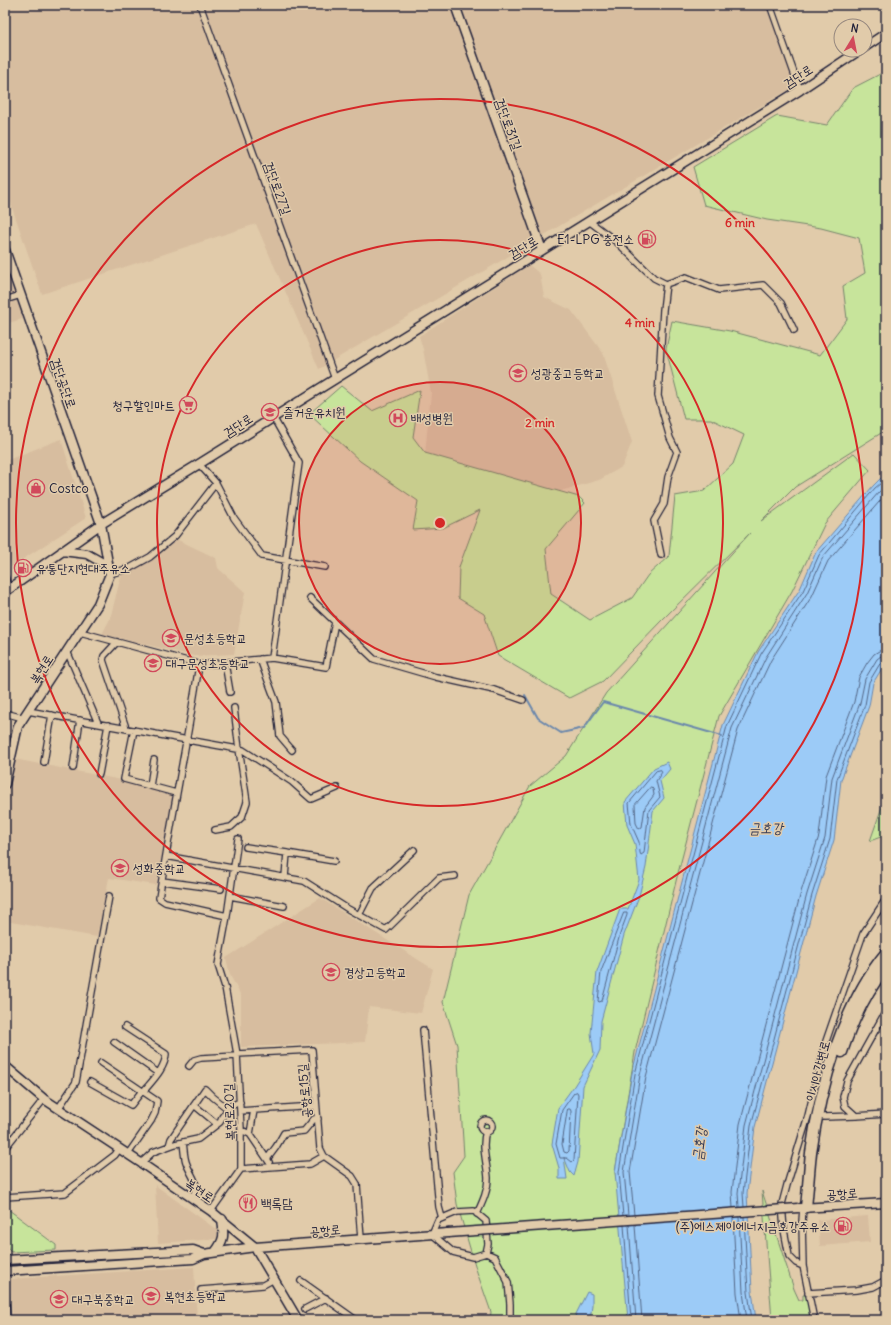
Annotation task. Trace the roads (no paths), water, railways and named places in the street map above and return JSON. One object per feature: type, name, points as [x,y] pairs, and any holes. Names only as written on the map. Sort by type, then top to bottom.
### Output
[{"type":"highway","name":"이시아강변로","points":[[805,1207],[811,1152],[822,1096],[839,1037],[875,966],[886,953]]},
{"type":"highway","name":"이시아강변로","points":[[805,1207],[830,1091],[846,1040],[856,1015],[886,967]]},
{"type":"main road","name":"검단로31길","points":[[455,5],[542,250]]},
{"type":"main road","points":[[873,41],[886,32]]},
{"type":"main road","name":"검단로","points":[[7,590],[101,524],[800,90],[848,58]]},
{"type":"main road","name":"검단공단로","points":[[5,250],[101,524]]},
{"type":"main road","points":[[101,524],[110,574]]},
{"type":"main road","points":[[62,551],[87,554],[103,562],[110,574]]},
{"type":"main road","name":"복현로","points":[[5,784],[18,726],[98,604],[110,574]]},
{"type":"main road","name":"복현로","points":[[5,1066],[44,1099],[120,1148],[211,1211],[255,1247],[298,1320]]},
{"type":"main road","name":"공항로","points":[[5,1271],[193,1259],[204,1254],[255,1247],[588,1224],[805,1207],[886,1203]]},
{"type":"main road","points":[[215,1252],[224,1236],[222,1219]]},
{"type":"main road","name":"공항로","points":[[5,1260],[192,1250],[204,1254]]},
{"type":"street","name":"검단로27길","points":[[200,5],[335,379]]},
{"type":"street","points":[[770,5],[800,90]]},
{"type":"street","points":[[589,221],[618,243],[654,278],[666,284],[686,277],[719,290],[763,285],[781,303],[794,330]]},
{"type":"street","points":[[661,556],[654,522],[664,504],[668,477],[677,452],[670,438],[658,396],[666,284]]},
{"type":"street","points":[[5,300],[21,295]]},
{"type":"street","points":[[272,658],[298,463],[273,417]]},
{"type":"street","points":[[199,464],[216,482],[234,518],[262,556],[326,567]]},
{"type":"street","points":[[110,574],[130,568],[150,557],[175,536],[216,482]]},
{"type":"street","points":[[5,577],[7,590]]},
{"type":"street","points":[[310,598],[374,659],[436,677],[494,690],[523,700]]},
{"type":"street","points":[[80,632],[199,665],[272,658],[326,667],[335,622]]},
{"type":"street","points":[[118,642],[104,656],[103,660],[126,728]]},
{"type":"street","points":[[67,651],[98,723]]},
{"type":"street","points":[[260,659],[276,702],[280,736],[292,750]]},
{"type":"street","points":[[225,663],[230,692]]},
{"type":"street","points":[[199,665],[159,898],[165,902],[227,916]]},
{"type":"street","points":[[215,830],[231,827],[242,817],[247,802],[234,708]]},
{"type":"street","points":[[28,710],[243,750],[292,782],[311,799],[337,788]]},
{"type":"street","points":[[5,713],[23,718]]},
{"type":"street","points":[[44,762],[52,715]]},
{"type":"street","points":[[73,768],[80,720]]},
{"type":"street","points":[[99,774],[108,725]]},
{"type":"street","points":[[134,730],[124,778],[176,793]]},
{"type":"street","points":[[150,786],[154,760]]},
{"type":"street","name":"복현로20길","points":[[238,839],[227,916],[218,965],[225,987],[237,1055],[241,1130],[241,1169]]},
{"type":"street","points":[[246,847],[334,861]]},
{"type":"street","points":[[359,915],[374,888],[414,850]]},
{"type":"street","points":[[285,877],[287,853]]},
{"type":"street","points":[[166,856],[304,881],[386,930],[439,878],[455,876]]},
{"type":"street","points":[[162,881],[221,889]]},
{"type":"street","points":[[58,1109],[76,1082],[109,896]]},
{"type":"street","points":[[230,896],[284,906]]},
{"type":"street","points":[[803,1266],[796,1263],[789,1256],[784,1230],[782,1204],[808,1116],[825,1044],[863,934],[886,899]]},
{"type":"street","points":[[856,1116],[845,1106],[843,1097],[847,1080],[886,1011]]},
{"type":"street","points":[[90,1082],[131,1105],[143,1092],[165,1062],[166,1054],[125,1026]]},
{"type":"street","points":[[423,1030],[439,1207],[442,1218]]},
{"type":"street","points":[[114,1042],[158,1073]]},
{"type":"street","name":"공항로15길","points":[[237,1055],[312,1050],[320,1148],[324,1156]]},
{"type":"street","points":[[189,1066],[194,1060],[201,1058],[237,1055]]},
{"type":"street","points":[[101,1063],[157,1101],[155,1113],[128,1154]]},
{"type":"street","points":[[169,1146],[171,1139],[205,1089],[212,1097],[228,1109]]},
{"type":"street","points":[[5,1148],[44,1099]]},
{"type":"street","points":[[141,1163],[153,1152],[169,1146],[198,1139],[217,1124],[230,1106],[240,1102]]},
{"type":"street","points":[[194,1105],[217,1124]]},
{"type":"street","points":[[240,1110],[316,1106]]},
{"type":"street","points":[[250,1134],[254,1110]]},
{"type":"street","points":[[824,1117],[886,1114]]},
{"type":"street","points":[[267,1159],[284,1133],[304,1132],[314,1119],[318,1119]]},
{"type":"street","points":[[241,1130],[250,1134],[273,1167]]},
{"type":"street","points":[[477,1214],[485,1197],[488,1179],[484,1139],[486,1131]]},
{"type":"street","points":[[183,1142],[185,1160],[190,1173],[195,1180],[196,1191],[192,1198]]},
{"type":"street","points":[[5,1197],[65,1193],[115,1155],[120,1148]]},
{"type":"street","points":[[211,1211],[241,1169],[310,1164],[324,1156],[352,1176],[357,1184],[361,1239]]},
{"type":"street","points":[[805,1207],[802,1222],[803,1266],[814,1320]]},
{"type":"street","points":[[486,1253],[488,1244],[486,1221],[474,1211],[457,1212],[438,1220],[432,1234],[453,1252],[473,1257],[486,1253],[495,1257],[508,1282],[510,1320]]},
{"type":"street","points":[[201,1290],[263,1285],[274,1279]]},
{"type":"street","points":[[808,1293],[857,1290],[873,1287],[886,1280]]},
{"type":"street","points":[[301,1281],[356,1320]]},
{"type":"street","points":[[5,1289],[7,1320]]},
{"type":"street","points":[[305,1309],[326,1298]]},
{"type":"water","name":"금호강","points":[[886,473],[886,662],[873,683],[869,706],[841,780],[834,840],[816,896],[755,1127],[747,1193],[752,1291],[756,1320],[628,1320],[615,1172],[632,1073],[723,725],[758,652],[800,589],[816,552]]},
{"type":"water","points":[[667,762],[670,769],[660,781],[664,798],[653,811],[646,867],[639,896],[624,935],[601,1021],[600,1050],[583,1086],[578,1162],[574,1176],[570,1172],[564,1157],[567,1179],[559,1179],[559,1168],[552,1144],[558,1108],[594,1054],[591,1033],[597,972],[620,909],[628,909],[639,880],[635,844],[627,825],[625,802],[654,768]]},
{"type":"water","points":[[587,1292],[592,1294],[590,1320],[574,1320],[576,1314]]},
{"type":"waterway","points":[[525,695],[538,718],[561,733],[584,728],[603,702],[722,736]]},
{"type":"place","name":"E1-LPG 충전소","points":[[647,239]]},
{"type":"place","name":"성광중고등학교","points":[[518,373]]},
{"type":"place","name":"청구할인마트","points":[[188,405]]},
{"type":"place","name":"즐거운유치원","points":[[270,412]]},
{"type":"place","name":"배성병원","points":[[398,418]]},
{"type":"place","name":"Costco","points":[[36,488]]},
{"type":"place","name":"유통단지현대주유소","points":[[23,568]]},
{"type":"place","name":"문성초등학교","points":[[171,638]]},
{"type":"place","name":"대구문성초등학교","points":[[153,663]]},
{"type":"place","name":"성화중학교","points":[[120,868]]},
{"type":"place","name":"경상고등학교","points":[[331,972]]},
{"type":"place","name":"백록담","points":[[248,1203]]},
{"type":"place","name":"(주)에스제이에너지금호강주유소","points":[[843,1226]]},
{"type":"place","name":"복현초등학교","points":[[151,1296]]},
{"type":"place","name":"대구북중학교","points":[[59,1299]]}]
